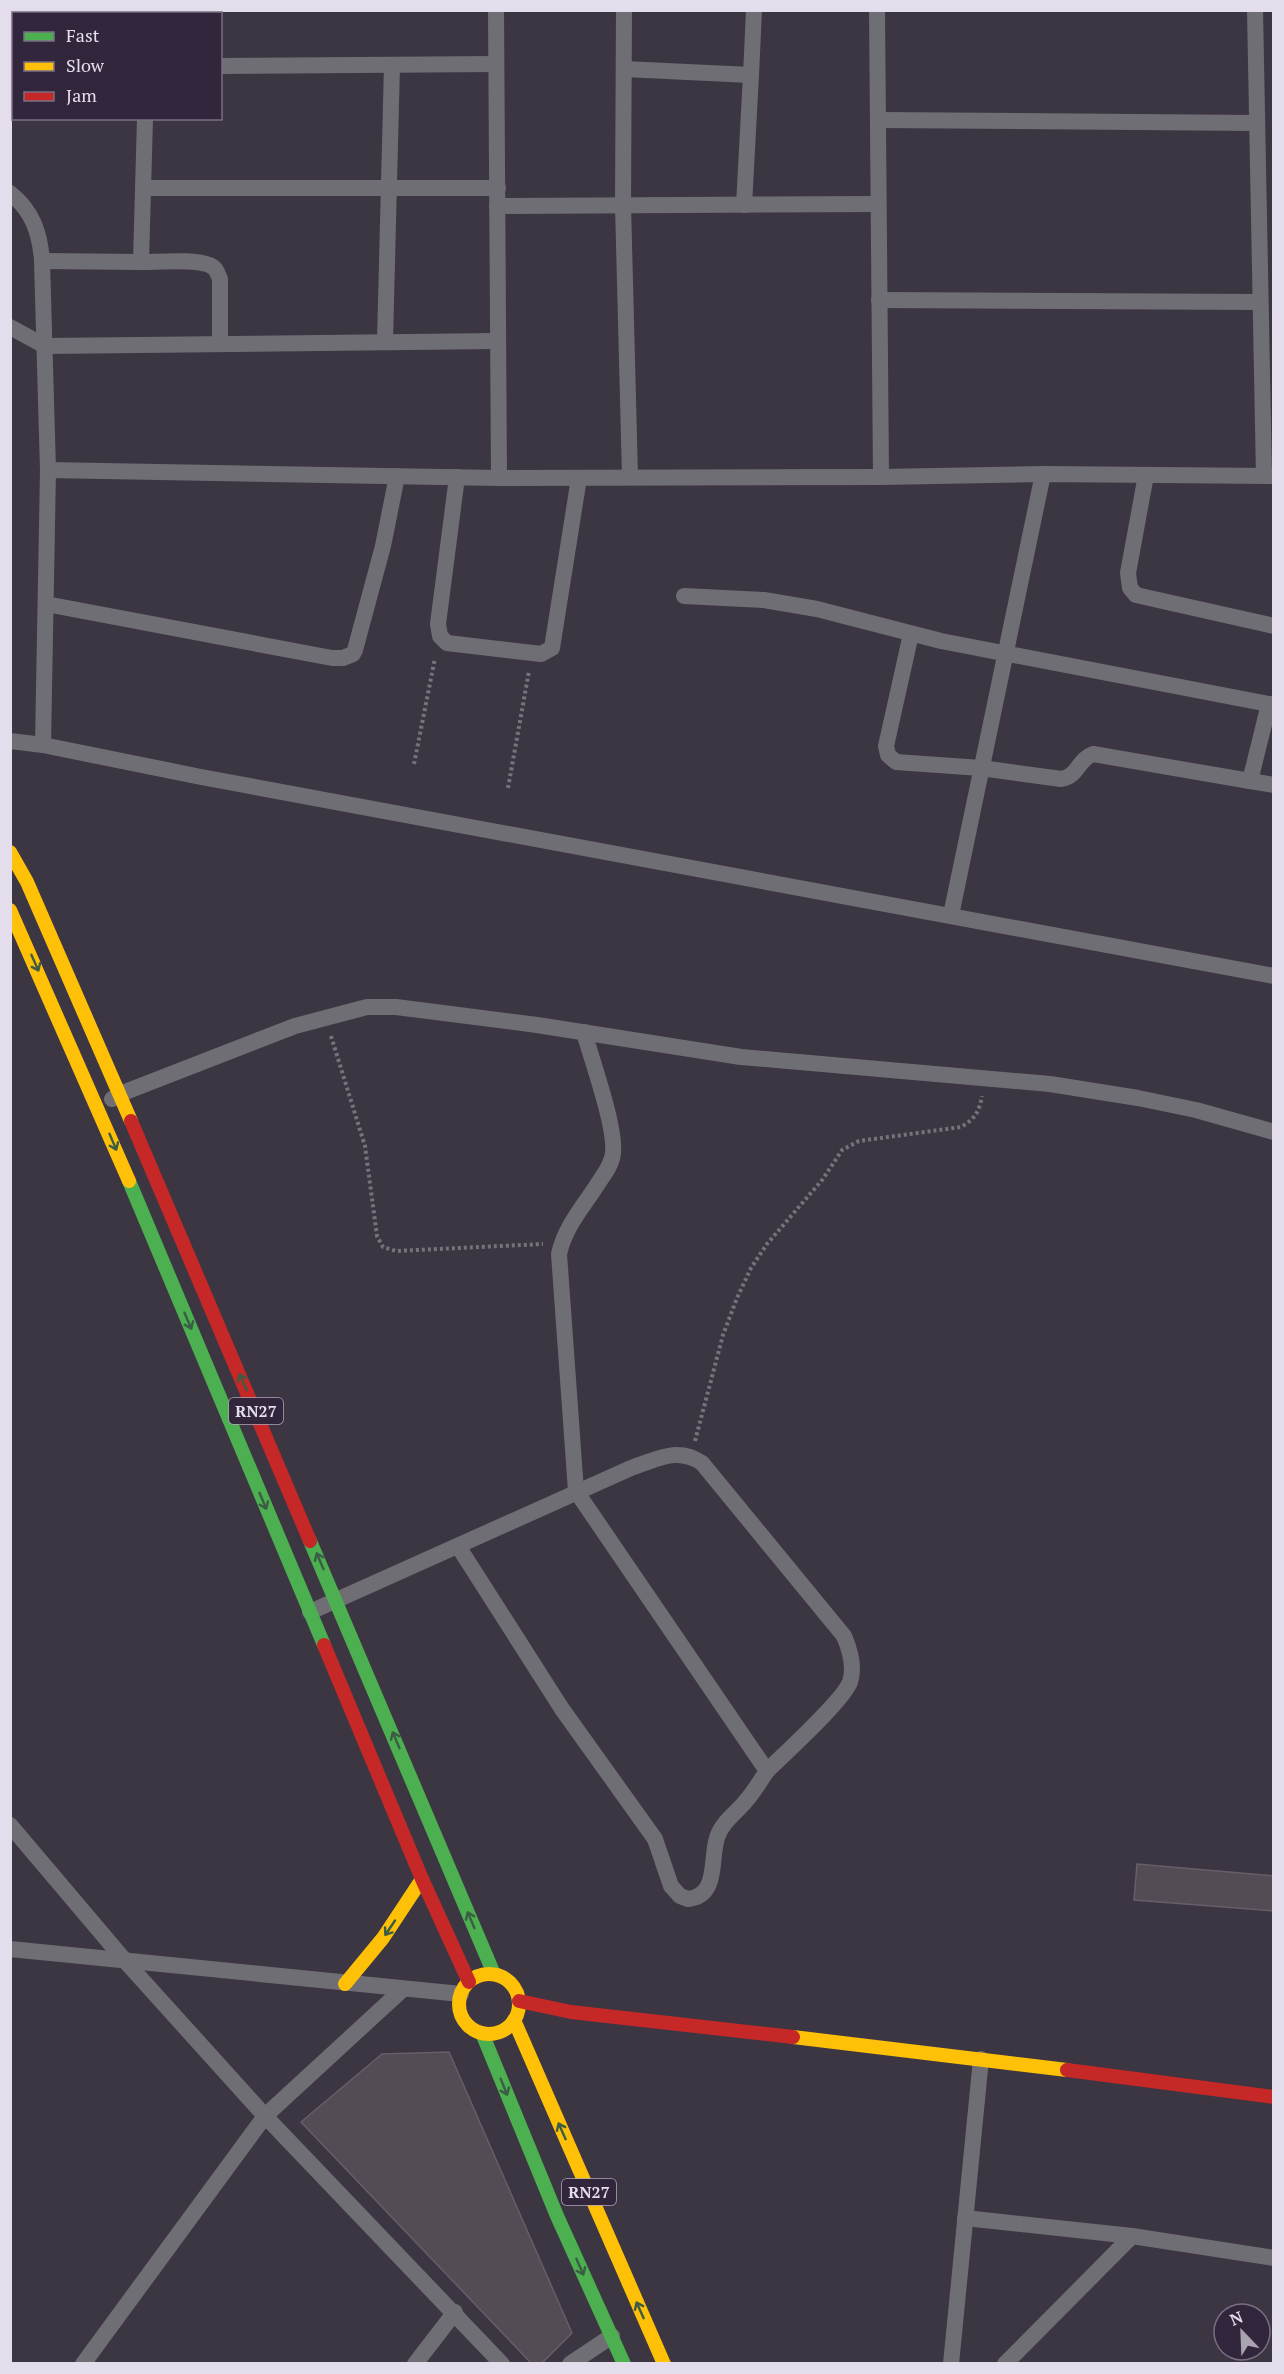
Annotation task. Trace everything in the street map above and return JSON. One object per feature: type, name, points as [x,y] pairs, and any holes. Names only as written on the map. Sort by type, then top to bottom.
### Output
[{"type":"main road","name":"RN27","points":[[10,852],[27,882],[120,1094],[494,1974],[511,1983],[517,1992],[519,2001]]},
{"type":"main road","name":"RN27","points":[[10,910],[99,1108],[422,1879],[465,1988],[459,2004],[461,2014],[473,2029],[482,2033],[557,2216],[624,2364]]},
{"type":"main road","points":[[345,1984],[383,1938],[422,1879]]},
{"type":"main road","points":[[465,1988],[485,1974],[494,1974]]},
{"type":"main road","points":[[482,2033],[500,2031],[514,2020],[519,2001],[572,2012],[981,2059],[1274,2097]]},
{"type":"main road","name":"RN27","points":[[514,2020],[664,2364]]},
{"type":"street","points":[[496,10],[499,478]]},
{"type":"street","points":[[624,10],[623,205],[630,477]]},
{"type":"street","points":[[744,205],[754,10]]},
{"type":"street","points":[[878,10],[881,477]]},
{"type":"street","points":[[48,470],[499,478],[881,477],[1043,474],[1269,476],[1267,346],[1260,302],[1255,10]]},
{"type":"street","points":[[222,66],[496,64]]},
{"type":"street","points":[[385,341],[392,65]]},
{"type":"street","points":[[624,69],[751,75]]},
{"type":"street","points":[[141,262],[145,120]]},
{"type":"street","points":[[879,120],[1256,123]]},
{"type":"street","points":[[143,188],[498,188]]},
{"type":"street","points":[[10,193],[28,211],[41,241],[48,470],[43,745]]},
{"type":"street","points":[[497,206],[878,204]]},
{"type":"street","points":[[42,261],[201,262],[211,265],[220,279],[220,344]]},
{"type":"street","points":[[879,300],[1260,302]]},
{"type":"street","points":[[10,327],[45,346],[497,341]]},
{"type":"street","points":[[951,915],[1043,474]]},
{"type":"street","points":[[1146,475],[1128,573],[1130,588],[1136,595],[1274,626]]},
{"type":"street","points":[[46,604],[321,656],[348,657],[355,650],[382,546],[397,476]]},
{"type":"street","points":[[457,477],[438,624],[440,636],[447,643],[541,654],[552,648],[579,478]]},
{"type":"street","points":[[684,596],[764,600],[817,609],[911,634],[1005,654],[1271,704],[1250,781]]},
{"type":"street","points":[[911,634],[886,746],[888,755],[896,762],[981,768],[1068,778],[1083,760],[1093,754],[1274,785]]},
{"type":"street","points":[[10,741],[43,745],[201,777],[1274,976]]},
{"type":"street","points":[[99,1108],[120,1094],[295,1026],[367,1007],[396,1007],[741,1056],[1050,1084],[1196,1110],[1274,1132]]},
{"type":"street","points":[[584,1032],[609,1120],[613,1154],[610,1165],[567,1228],[561,1243],[559,1265],[576,1491],[767,1771]]},
{"type":"street","points":[[310,1612],[631,1468],[682,1454],[691,1456],[702,1463],[844,1636],[852,1665],[849,1683],[828,1710],[767,1771],[747,1800],[718,1834],[714,1847],[712,1878],[705,1890],[693,1898],[680,1896],[671,1886],[655,1839],[562,1709],[458,1546]]},
{"type":"street","points":[[10,1825],[126,1962],[265,2116],[455,2312],[502,2364]]},
{"type":"street","points":[[10,1949],[403,1989],[465,1988]]},
{"type":"street","points":[[83,2364],[265,2116],[403,1989]]},
{"type":"street","points":[[951,2364],[981,2059]]},
{"type":"street","points":[[965,2218],[1132,2236],[1274,2258]]},
{"type":"street","points":[[1005,2364],[1132,2236]]},
{"type":"street","points":[[415,2364],[455,2312]]},
{"type":"street","points":[[570,2364],[612,2336]]},
{"type":"path","points":[[414,764],[440,636]]},
{"type":"path","points":[[508,788],[532,653]]},
{"type":"path","points":[[325,1018],[365,1146],[375,1227],[379,1242],[383,1247],[396,1251],[561,1243]]},
{"type":"path","points":[[691,1456],[723,1335],[751,1268],[767,1244],[823,1179],[842,1150],[859,1141],[961,1127],[977,1115],[985,1079]]},
{"type":"building","points":[[1137,1864],[1274,1876],[1274,1911],[1134,1900]]},
{"type":"building","points":[[449,2052],[572,2333],[541,2364],[532,2364],[301,2122],[382,2054]]},
{"type":"traffic: fast","points":[[129,1181],[324,1645]]},
{"type":"traffic: fast","points":[[310,1541],[494,1974]]},
{"type":"traffic: fast","points":[[482,2033],[557,2216],[624,2364]]},
{"type":"traffic: slow","points":[[10,852],[27,882],[131,1121]]},
{"type":"traffic: slow","points":[[10,910],[129,1181]]},
{"type":"traffic: slow","points":[[345,1984],[383,1938],[422,1879]]},
{"type":"traffic: slow","points":[[489,1974],[510,1983],[519,2004],[510,2025],[489,2034],[468,2025],[459,2004],[468,1983],[489,1974]]},
{"type":"traffic: slow","points":[[514,2020],[664,2364]]},
{"type":"traffic: slow","points":[[793,2037],[1067,2070]]},
{"type":"traffic: jam","points":[[131,1121],[310,1541]]},
{"type":"traffic: jam","points":[[324,1645],[422,1879],[469,1982]]},
{"type":"traffic: jam","points":[[519,2001],[571,2012],[793,2037]]},
{"type":"traffic: jam","points":[[1067,2070],[1274,2097]]}]
